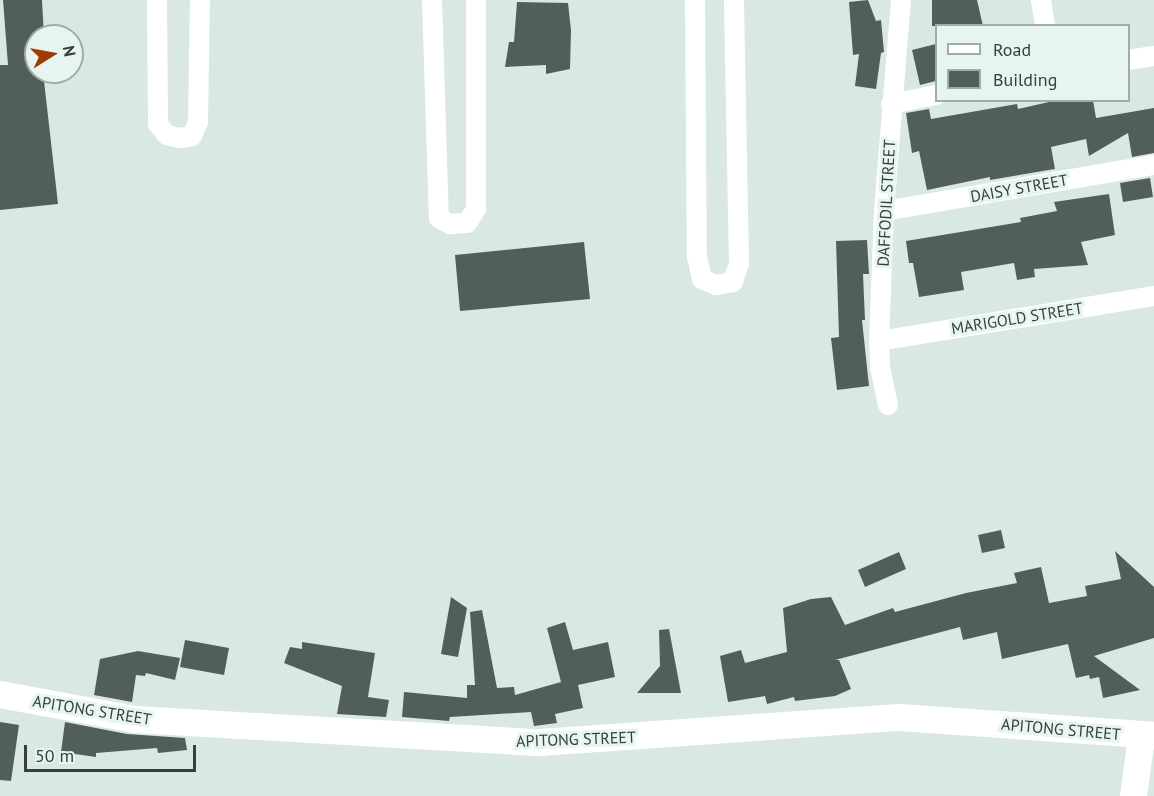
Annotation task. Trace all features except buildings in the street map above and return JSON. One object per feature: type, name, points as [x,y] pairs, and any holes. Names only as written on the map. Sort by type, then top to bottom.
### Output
[{"type":"street","points":[[157,0],[158,124],[166,135],[180,138],[192,136],[198,122],[200,0]]},
{"type":"street","points":[[432,0],[439,218],[450,224],[467,223],[476,209],[476,0]]},
{"type":"street","points":[[695,0],[697,256],[702,279],[716,285],[733,282],[739,264],[734,0]]},
{"type":"street","name":"DAFFODIL STREET","points":[[888,405],[880,366],[879,341],[884,211],[901,0]]},
{"type":"street","points":[[1041,0],[1045,24]]},
{"type":"street","points":[[1130,60],[1154,56]]},
{"type":"street","points":[[891,104],[935,96]]},
{"type":"street","name":"DAISY STREET","points":[[884,211],[1154,165]]},
{"type":"street","name":"MARIGOLD STREET","points":[[879,341],[1154,296]]},
{"type":"street","name":"APITONG STREET","points":[[0,694],[135,719],[540,742],[899,717],[1148,736]]},
{"type":"street","points":[[1133,796],[1148,736]]}]
